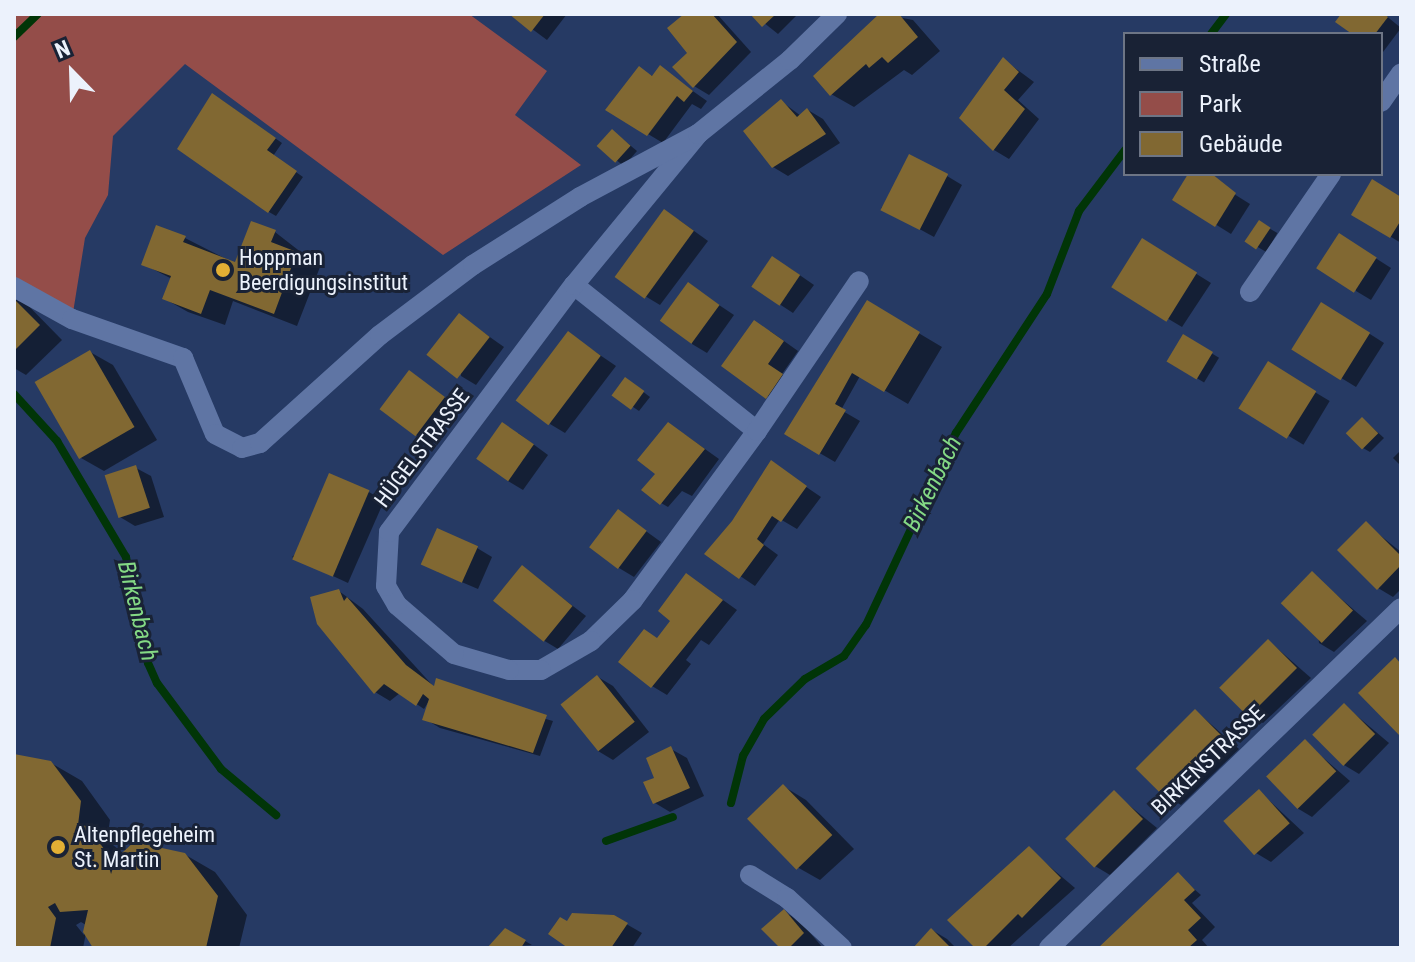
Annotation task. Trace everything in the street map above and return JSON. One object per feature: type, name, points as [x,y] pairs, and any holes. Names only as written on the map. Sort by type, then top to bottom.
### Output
[{"type":"street","name":"HÜGELSTRASSE","points":[[14,287],[72,319],[183,358],[215,434],[242,448],[278,430],[380,335],[473,265],[580,197],[698,134],[790,60],[837,14]]},
{"type":"street","points":[[1383,99],[1401,73]]},
{"type":"street","name":"HÜGELSTRASSE","points":[[698,134],[574,285],[389,532],[386,586],[431,639],[454,654],[509,670],[541,670],[591,641],[633,600],[757,431],[859,281]]},
{"type":"street","points":[[1250,292],[1330,176]]},
{"type":"street","points":[[574,285],[757,431]]},
{"type":"street","name":"BIRKENSTRASSE","points":[[1049,948],[1401,608]]},
{"type":"street","points":[[750,875],[787,898],[842,948]]},
{"type":"green space","points":[[14,14],[469,14],[547,71],[515,115],[581,165],[443,255],[185,64],[113,136],[108,195],[85,238],[72,319],[14,287]]},
{"type":"building","points":[[509,14],[545,14],[531,32]]},
{"type":"building","points":[[684,14],[712,14],[737,42],[693,88],[672,67],[687,53],[667,28]]},
{"type":"building","points":[[750,14],[776,14],[762,27]]},
{"type":"building","points":[[879,14],[899,14],[918,37],[888,63],[882,57],[869,68],[866,64],[830,96],[813,76]]},
{"type":"building","points":[[1341,14],[1384,14],[1388,17],[1377,32],[1349,32],[1335,22]]},
{"type":"building","points":[[1003,57],[1019,72],[1004,90],[1025,109],[993,151],[959,118]]},
{"type":"building","points":[[660,65],[693,91],[684,102],[677,96],[647,136],[605,110],[639,66],[652,76]]},
{"type":"building","points":[[212,93],[276,138],[267,150],[297,171],[268,213],[177,149]]},
{"type":"building","points":[[781,99],[797,117],[807,108],[826,134],[772,168],[743,131]]},
{"type":"building","points":[[612,129],[631,146],[615,163],[597,146]]},
{"type":"building","points":[[909,154],[948,174],[920,230],[880,210]]},
{"type":"building","points":[[1187,176],[1215,176],[1236,193],[1215,227],[1172,200]]},
{"type":"building","points":[[1372,179],[1401,197],[1401,220],[1390,238],[1351,215]]},
{"type":"building","points":[[664,209],[694,231],[645,299],[615,277]]},
{"type":"building","points":[[1259,220],[1271,228],[1256,249],[1244,242]]},
{"type":"building","name":"Hoppman Beerdigungsinstitut","points":[[251,221],[276,230],[271,242],[297,252],[274,314],[210,290],[201,314],[162,299],[171,276],[141,265],[156,225],[186,236],[183,242],[235,262]]},
{"type":"building","points":[[1339,233],[1377,258],[1354,293],[1316,268]]},
{"type":"building","points":[[1142,238],[1197,272],[1166,322],[1111,287]]},
{"type":"building","points":[[772,256],[800,275],[779,306],[751,287]]},
{"type":"building","points":[[688,282],[720,305],[691,344],[660,321]]},
{"type":"building","points":[[14,299],[40,325],[14,351]]},
{"type":"building","points":[[867,300],[920,332],[884,392],[852,373],[835,404],[846,410],[819,455],[784,434]]},
{"type":"building","points":[[1321,302],[1370,333],[1341,380],[1291,349]]},
{"type":"building","points":[[459,313],[490,337],[457,379],[426,355]]},
{"type":"building","points":[[754,320],[784,341],[768,364],[783,374],[766,399],[721,366]]},
{"type":"building","points":[[568,331],[601,356],[548,425],[516,400]]},
{"type":"building","points":[[1183,334],[1213,352],[1197,379],[1167,361]]},
{"type":"building","points":[[90,350],[134,427],[79,459],[35,382]]},
{"type":"building","points":[[1268,361],[1316,391],[1287,439],[1238,408]]},
{"type":"building","points":[[409,370],[445,397],[415,436],[380,409]]},
{"type":"building","points":[[625,377],[644,391],[631,410],[611,396]]},
{"type":"building","points":[[1362,417],[1378,433],[1362,450],[1346,433]]},
{"type":"building","points":[[502,422],[534,444],[508,481],[476,459]]},
{"type":"building","points":[[668,422],[705,449],[660,505],[641,490],[655,474],[637,460]]},
{"type":"building","points":[[771,460],[807,486],[781,522],[772,516],[757,539],[764,545],[739,579],[704,554],[732,521]]},
{"type":"building","points":[[136,465],[150,508],[119,518],[105,475]]},
{"type":"building","points":[[329,473],[370,490],[333,577],[292,560]]},
{"type":"building","points":[[618,509],[647,531],[618,569],[589,547]]},
{"type":"building","points":[[1366,521],[1401,556],[1401,565],[1377,590],[1337,550]]},
{"type":"building","points":[[437,528],[478,546],[462,583],[421,565]]},
{"type":"building","points":[[522,565],[573,606],[544,642],[493,601]]},
{"type":"building","points":[[1312,571],[1353,611],[1322,643],[1281,603]]},
{"type":"building","points":[[686,573],[723,600],[651,688],[618,662],[644,629],[657,638],[670,621],[658,611]]},
{"type":"building","points":[[339,589],[344,601],[347,597],[406,665],[434,686],[436,678],[547,715],[533,753],[422,720],[429,699],[423,694],[416,706],[384,684],[374,694],[317,624],[310,597]]},
{"type":"building","points":[[1268,639],[1297,668],[1248,717],[1219,688]]},
{"type":"building","points":[[1395,657],[1401,664],[1401,737],[1358,693]]},
{"type":"building","points":[[597,675],[635,722],[598,751],[560,705]]},
{"type":"building","points":[[1344,703],[1375,734],[1343,766],[1312,735]]},
{"type":"building","points":[[1195,709],[1225,739],[1165,798],[1136,768]]},
{"type":"building","points":[[1305,739],[1336,771],[1297,809],[1266,777]]},
{"type":"building","points":[[671,746],[690,788],[653,804],[643,782],[654,778],[646,758]]},
{"type":"building","name":"Altenpflegeheim St. Martin","points":[[14,754],[51,761],[81,801],[78,825],[87,826],[113,861],[134,842],[185,853],[218,896],[206,948],[93,948],[83,932],[88,910],[60,912],[55,903],[48,907],[56,918],[50,948],[14,948]]},
{"type":"building","points":[[783,784],[832,835],[796,870],[747,819]]},
{"type":"building","points":[[1259,789],[1290,823],[1254,855],[1223,821]]},
{"type":"building","points":[[1114,790],[1143,819],[1094,868],[1065,839]]},
{"type":"building","points":[[1029,846],[1061,878],[1022,918],[1018,914],[984,948],[975,948],[947,920]]},
{"type":"building","points":[[1178,872],[1195,890],[1184,900],[1201,918],[1188,930],[1197,940],[1188,948],[1098,948]]},
{"type":"building","points":[[784,909],[804,933],[789,948],[780,948],[761,929]]},
{"type":"building","points":[[572,913],[614,915],[628,923],[611,948],[568,948],[548,934],[560,917],[567,921]]},
{"type":"building","points":[[505,928],[526,940],[521,948],[487,948]]},
{"type":"building","points":[[931,928],[951,948],[913,948]]},
{"type":"waterway","points":[[14,37],[38,14]]},
{"type":"waterway","name":"Birkenbach","points":[[1212,32],[1226,14]]},
{"type":"waterway","name":"Birkenbach","points":[[731,803],[743,756],[764,719],[805,679],[844,656],[866,625],[956,433],[1047,294],[1079,211],[1123,153]]},
{"type":"waterway","name":"Birkenbach","points":[[14,394],[57,441],[126,557],[148,663],[157,683],[221,769],[276,815]]},
{"type":"waterway","name":"Birkenbach","points":[[606,841],[673,817]]},
{"type":"place","name":"Hoppman Beerdigungsinstitut","points":[[223,270]]},
{"type":"place","name":"Altenpflegeheim St. Martin","points":[[58,847]]}]
